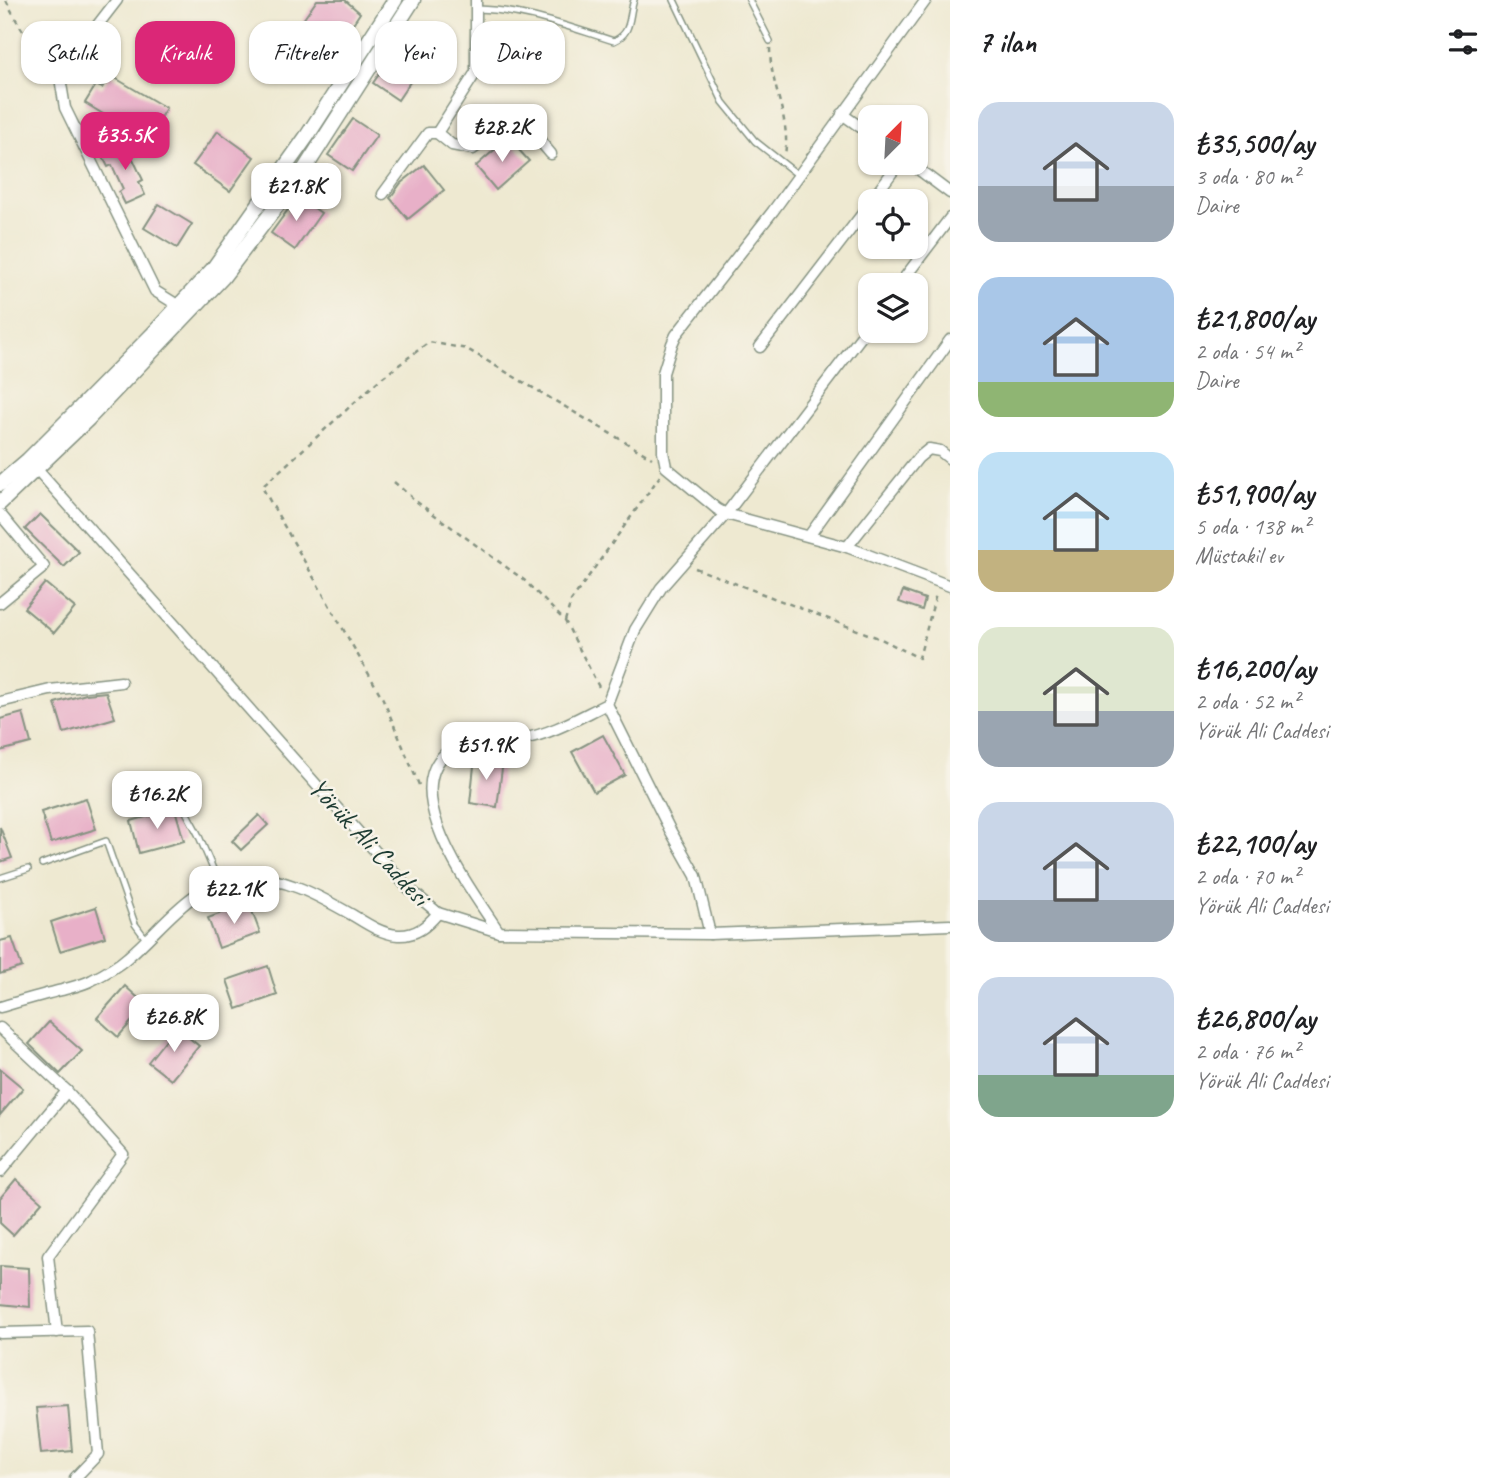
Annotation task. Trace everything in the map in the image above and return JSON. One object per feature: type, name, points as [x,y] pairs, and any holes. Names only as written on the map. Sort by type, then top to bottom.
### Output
[{"type":"street","points":[[101,21],[117,0]]},
{"type":"street","points":[[0,503],[213,269],[307,136],[395,0]]},
{"type":"street","points":[[0,484],[32,465],[88,419],[222,278],[304,170],[414,0]]},
{"type":"street","points":[[926,0],[760,229],[676,335],[663,373],[663,452],[666,467],[726,514],[847,547],[945,584]]},
{"type":"street","points":[[438,133],[476,72],[477,5]]},
{"type":"street","points":[[61,84],[65,108],[155,291],[179,306]]},
{"type":"street","points":[[842,114],[858,125]]},
{"type":"street","points":[[383,194],[428,133],[438,133],[452,145],[473,149],[519,116],[551,154]]},
{"type":"street","points":[[925,175],[950,193]]},
{"type":"street","points":[[909,273],[950,218]]},
{"type":"street","points":[[760,348],[858,219]]},
{"type":"street","points":[[809,536],[950,340]]},
{"type":"street","points":[[499,932],[454,862],[433,817],[434,771],[444,755],[460,744],[540,735],[607,704],[635,630],[661,588],[726,514],[858,341]]},
{"type":"street","points":[[847,547],[918,458],[929,449],[940,451],[950,459]]},
{"type":"street","name":"Yörük Ali Caddesi","points":[[0,1007],[90,982],[128,958],[202,890],[239,878],[279,881],[316,895],[382,931],[397,935],[419,931],[438,913],[407,887],[32,465]]},
{"type":"street","points":[[0,514],[44,566],[0,604]]},
{"type":"street","points":[[0,702],[50,690],[121,682]]},
{"type":"street","points":[[607,704],[696,876],[710,934]]},
{"type":"street","points":[[438,913],[499,932],[710,934],[950,925]]},
{"type":"street","points":[[0,1028],[66,1091],[123,1154],[48,1256],[57,1332]]},
{"type":"street","points":[[0,1172],[66,1091]]},
{"type":"street","points":[[0,1333],[87,1331],[98,1454],[75,1478]]},
{"type":"lane","points":[[477,5],[535,15],[614,41],[629,29],[634,0]]},
{"type":"lane","points":[[674,0],[705,70],[723,102],[755,141],[799,174]]},
{"type":"lane","points":[[750,0],[770,41]]},
{"type":"lane","points":[[177,795],[198,834],[219,883]]},
{"type":"lane","points":[[42,864],[106,841],[135,924],[146,939]]},
{"type":"lane","points":[[0,878],[28,869]]},
{"type":"path","points":[[6,0],[21,31]]},
{"type":"path","points":[[770,41],[771,74],[787,130],[782,162]]},
{"type":"path","points":[[423,793],[383,699],[262,487],[379,380],[429,342],[467,349],[666,467],[571,601],[565,621]]},
{"type":"path","points":[[394,482],[417,502],[524,580],[565,621],[607,704]]},
{"type":"path","points":[[682,563],[881,639],[919,658],[945,584]]},
{"type":"building","points":[[317,0],[345,0],[360,13],[355,21],[303,20]]},
{"type":"building","points":[[375,80],[375,84],[409,84],[398,100],[373,83]]},
{"type":"building","points":[[121,81],[166,108],[158,121],[165,125],[160,135],[152,131],[146,140],[85,103],[96,85],[102,88],[104,84],[121,84]]},
{"type":"building","points":[[353,119],[377,135],[352,171],[328,155]]},
{"type":"building","points":[[218,131],[254,157],[230,191],[193,165]]},
{"type":"building","points":[[508,138],[529,161],[496,190],[476,166]]},
{"type":"building","points":[[125,142],[143,180],[139,182],[145,195],[125,204],[119,192],[123,189],[112,165],[108,167],[101,153]]},
{"type":"building","points":[[424,165],[444,190],[408,219],[390,198],[401,183]]},
{"type":"building","points":[[298,196],[321,213],[295,250],[271,233]]},
{"type":"building","points":[[159,204],[192,224],[177,248],[144,228]]},
{"type":"building","points":[[40,514],[79,552],[64,567],[25,529]]},
{"type":"building","points":[[45,583],[75,608],[54,633],[24,608]]},
{"type":"building","points":[[903,591],[925,599],[922,610],[899,602]]},
{"type":"building","points":[[106,692],[115,718],[64,733],[55,703],[86,694]]},
{"type":"building","points":[[23,713],[31,743],[0,751],[0,719]]},
{"type":"building","points":[[603,735],[625,775],[594,792],[572,752]]},
{"type":"building","points":[[475,757],[503,761],[497,807],[470,803]]},
{"type":"building","points":[[86,798],[96,829],[51,843],[41,812]]},
{"type":"building","points":[[175,809],[184,841],[139,853],[131,821]]},
{"type":"building","points":[[259,815],[268,825],[241,850],[232,841]]},
{"type":"building","points":[[0,827],[12,858],[0,862]]},
{"type":"building","points":[[249,903],[260,933],[219,948],[208,918]]},
{"type":"building","points":[[96,907],[105,937],[60,951],[51,922]]},
{"type":"building","points":[[12,938],[22,967],[0,974],[0,941]]},
{"type":"building","points":[[268,966],[277,995],[237,1009],[227,980]]},
{"type":"building","points":[[125,986],[146,1005],[118,1037],[97,1018]]},
{"type":"building","points":[[49,1022],[82,1051],[60,1074],[29,1044]]},
{"type":"building","points":[[176,1027],[199,1046],[171,1080],[148,1062]]},
{"type":"building","points":[[0,1069],[23,1088],[0,1115]]},
{"type":"building","points":[[16,1179],[42,1202],[13,1235],[0,1223],[0,1198]]},
{"type":"building","points":[[0,1266],[29,1268],[30,1307],[0,1304]]},
{"type":"building","points":[[68,1406],[72,1451],[41,1454],[36,1408]]}]
